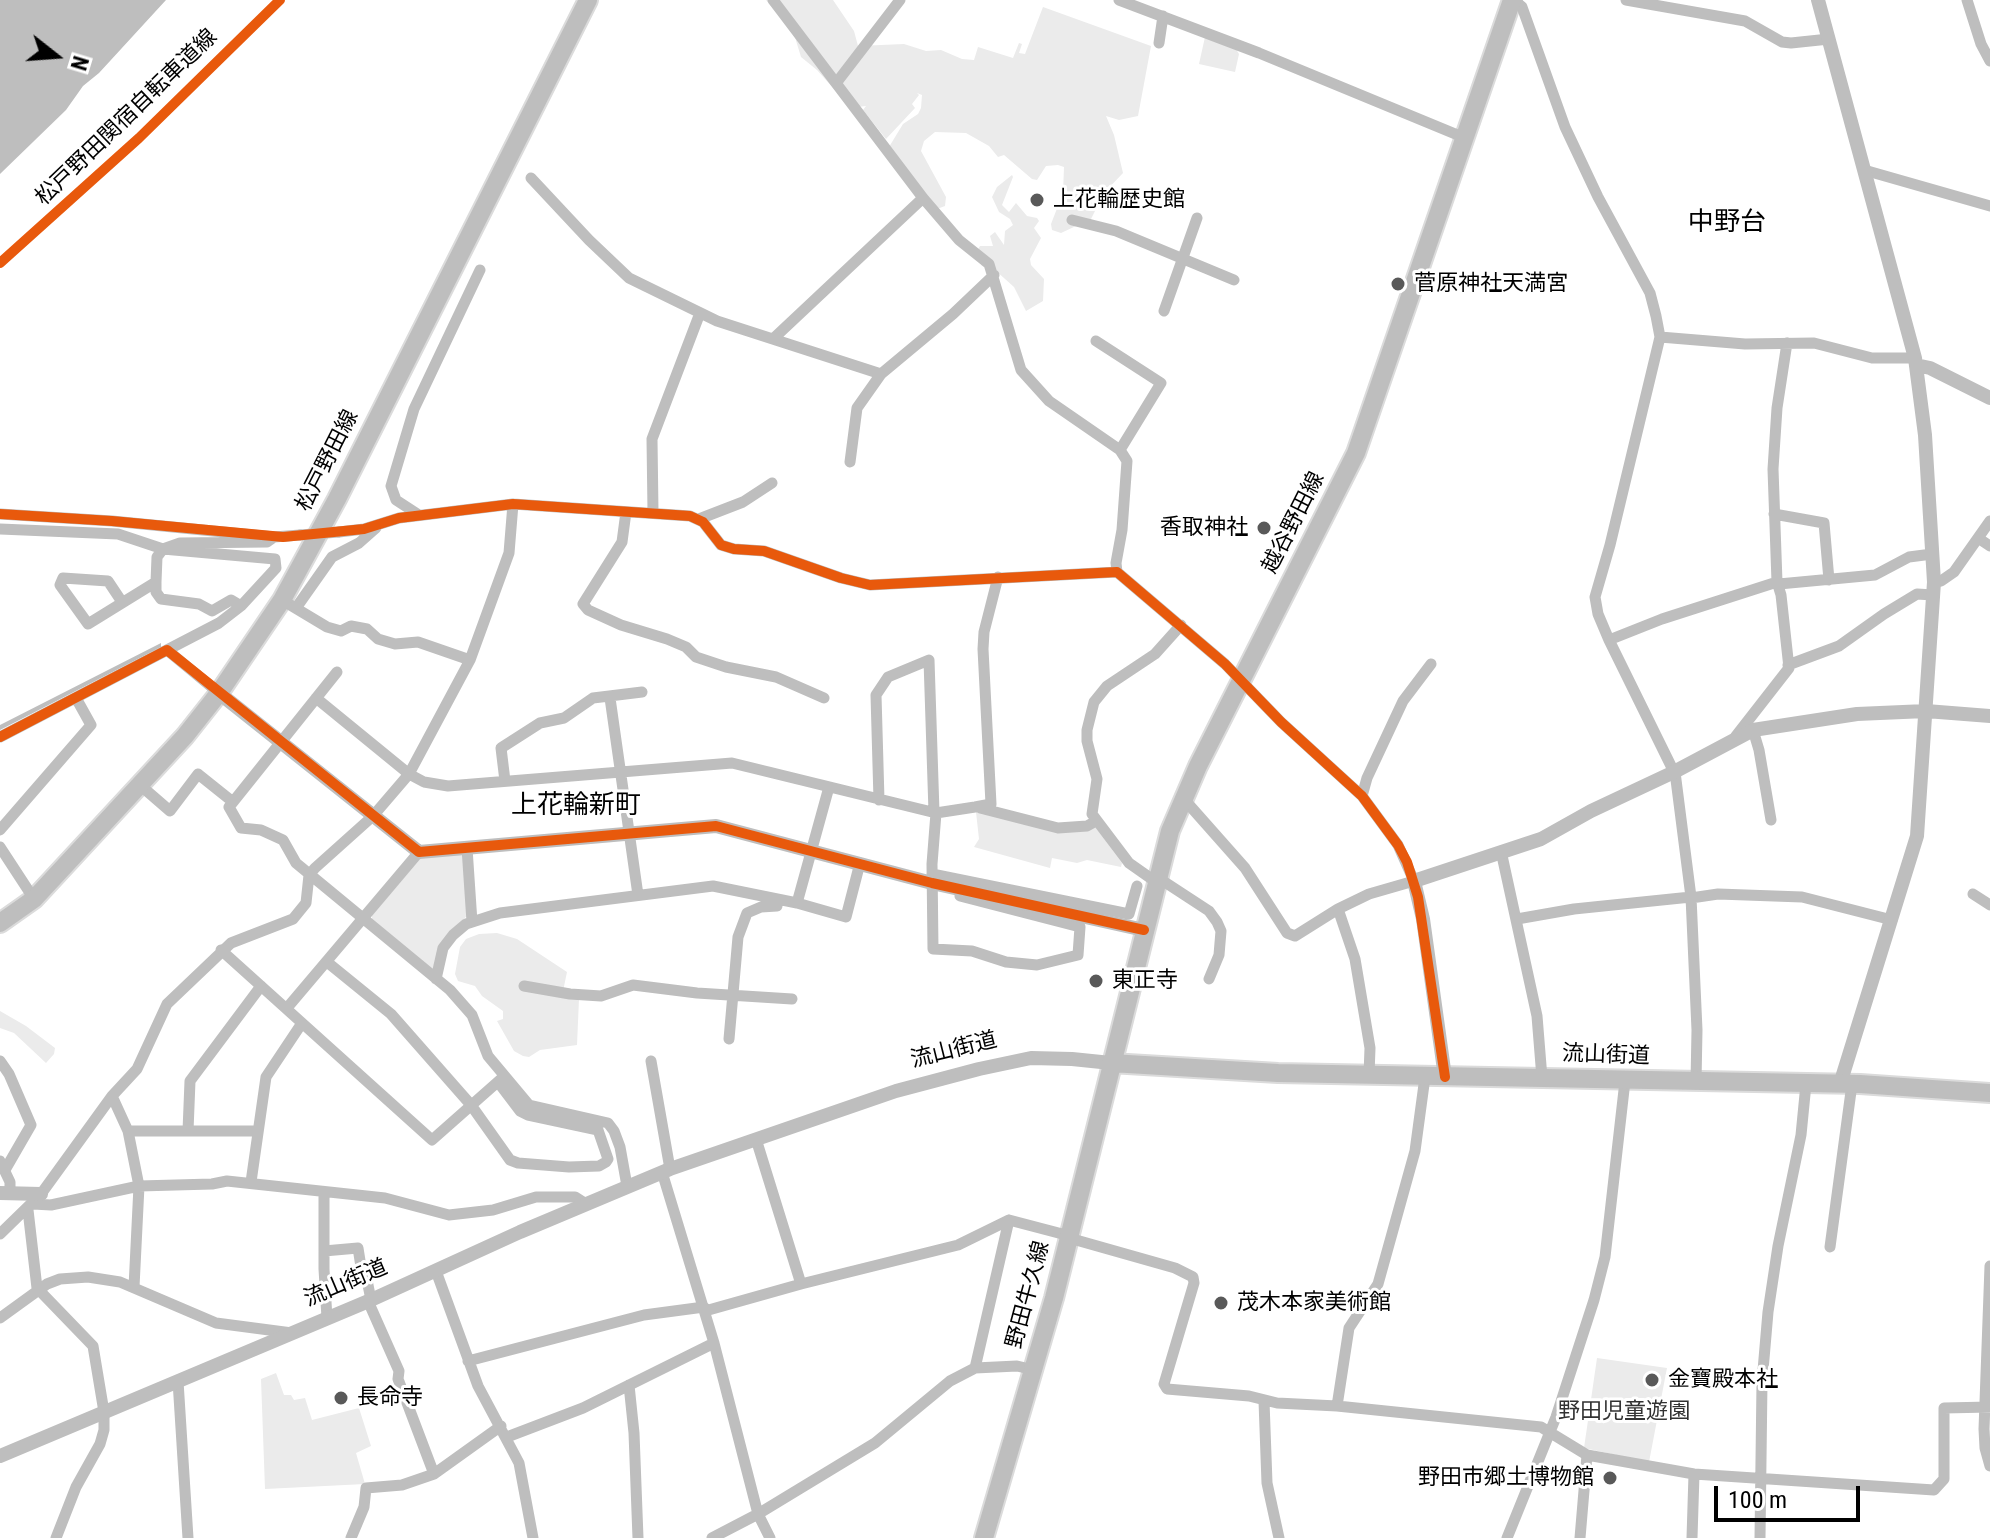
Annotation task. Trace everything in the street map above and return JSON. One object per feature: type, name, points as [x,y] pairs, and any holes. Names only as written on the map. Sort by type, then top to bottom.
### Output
[{"type":"main road","name":"松戸野田線","points":[[0,923],[34,899],[140,785],[219,693],[289,604],[337,499],[588,0]]},
{"type":"main road","name":"越谷野田線","points":[[1111,1063],[1144,930],[1150,881],[1183,798],[1356,453],[1513,0]]},
{"type":"main road","name":"流山街道","points":[[1111,1063],[1201,1070],[1425,1077],[1846,1084],[1990,1093]]},
{"type":"main road","name":"野田牛久線","points":[[984,1538],[1034,1370],[1111,1063]]},
{"type":"street","points":[[773,0],[923,198],[959,240],[989,264],[1021,370],[1049,401],[1120,450],[1127,461],[1117,572]]},
{"type":"street","points":[[837,82],[900,0]]},
{"type":"street","points":[[1119,0],[1465,138]]},
{"type":"street","points":[[1513,0],[1522,7],[1565,127],[1598,197],[1650,293],[1660,337],[1610,545],[1593,595],[1609,640],[1675,772],[1691,897],[1697,1030],[1696,1082]]},
{"type":"street","points":[[1626,0],[1745,21],[1772,38],[1791,43],[1829,39]]},
{"type":"street","points":[[1818,0],[1915,362],[1925,435],[1934,588],[1917,836],[1846,1084],[1830,1247]]},
{"type":"street","points":[[1967,0],[1981,44],[1990,61]]},
{"type":"street","points":[[1159,43],[1163,16]]},
{"type":"street","points":[[1864,170],[1990,206]]},
{"type":"street","points":[[531,178],[621,273],[717,321],[881,374]]},
{"type":"street","points":[[774,338],[923,198]]},
{"type":"street","points":[[1164,311],[1197,218]]},
{"type":"street","points":[[1072,220],[1116,231],[1234,280]]},
{"type":"street","points":[[419,515],[396,500],[391,486],[414,409],[480,270]]},
{"type":"street","points":[[850,462],[855,411],[881,374],[994,275]]},
{"type":"street","points":[[653,512],[652,439],[700,313]]},
{"type":"street","points":[[1660,337],[1745,344],[1814,343],[1872,358],[1915,362],[1990,398]]},
{"type":"street","points":[[1096,341],[1161,383],[1120,450]]},
{"type":"street","points":[[1736,736],[1789,668],[1778,583],[1774,514],[1774,433],[1787,343]]},
{"type":"street","points":[[0,514],[274,537],[364,529],[419,515],[513,504],[653,512],[699,519],[743,502],[772,483]]},
{"type":"street","points":[[0,1234],[34,1203],[112,1096],[137,1069],[167,1004],[221,950],[293,919],[306,903],[309,875],[373,816],[409,774],[470,660],[509,553],[513,504]]},
{"type":"street","points":[[626,512],[622,542],[583,604],[588,610],[686,647],[696,657],[726,667],[776,677],[824,698]]},
{"type":"street","points":[[1774,514],[1824,523],[1829,580]]},
{"type":"street","points":[[699,519],[721,545],[764,551],[858,583],[1117,572],[1225,664],[1301,741],[1362,796],[1398,845],[1414,881],[1423,919],[1445,1077]]},
{"type":"street","points":[[1788,665],[1839,646],[1884,614],[1917,594],[1934,588],[1954,572],[1990,521]]},
{"type":"street","points":[[382,523],[359,543],[332,557],[289,604],[327,627],[341,631],[351,626],[367,629],[386,642],[418,642],[470,660]]},
{"type":"street","points":[[0,529],[118,534],[163,549],[275,559],[276,568],[241,606],[219,623],[0,737]]},
{"type":"street","points":[[241,606],[231,600],[212,611],[199,604],[161,599],[156,592],[157,557],[163,549],[180,543],[267,542],[274,537]]},
{"type":"street","points":[[1978,538],[1990,546]]},
{"type":"street","points":[[1609,640],[1687,610],[1778,583],[1875,575],[1909,557],[1932,554]]},
{"type":"street","points":[[316,698],[409,774],[424,782],[448,786],[732,763],[935,813],[975,807],[991,804],[983,649],[984,632],[998,577]]},
{"type":"street","points":[[122,602],[108,581],[63,578],[60,585],[88,624],[156,582]]},
{"type":"street","points":[[1181,625],[1155,654],[1107,686],[1090,712],[1087,741],[1096,776],[1091,807],[1096,821],[1129,863],[1150,881],[1209,911],[1217,922],[1221,931],[1219,955],[1209,979]]},
{"type":"street","points":[[167,650],[419,852],[716,826],[932,882],[1144,930]]},
{"type":"street","points":[[879,800],[876,695],[888,677],[929,660],[935,813],[932,882],[933,949],[972,951],[1006,962],[1037,965],[1078,955],[1080,927],[932,882]]},
{"type":"street","points":[[1362,796],[1367,778],[1403,701],[1431,664]]},
{"type":"street","points":[[327,962],[391,1014],[471,1105],[510,1160],[569,1167],[599,1166],[606,1162],[608,1159],[598,1130],[520,1111],[488,1056],[472,1015],[450,990],[309,875],[296,863],[283,840],[261,830],[241,828],[229,807],[337,672]]},
{"type":"street","points":[[505,781],[501,748],[540,723],[564,718],[593,698],[642,692]]},
{"type":"street","points":[[0,830],[91,725],[76,698]]},
{"type":"street","points":[[610,698],[638,895]]},
{"type":"street","points":[[1183,798],[1245,868],[1287,933],[1295,936],[1369,894],[1541,839],[1591,811],[1675,772],[1736,736],[1753,730],[1858,714],[1926,711],[1990,716]]},
{"type":"street","points":[[1753,730],[1771,820]]},
{"type":"street","points":[[140,785],[170,811],[198,774],[233,802]]},
{"type":"street","points":[[794,902],[829,787]]},
{"type":"street","points":[[975,807],[1058,828],[1087,826],[1096,821]]},
{"type":"street","points":[[0,847],[34,899]]},
{"type":"street","points":[[467,848],[472,922]]},
{"type":"street","points":[[1501,851],[1537,1016],[1542,1078]]},
{"type":"street","points":[[287,1008],[419,852]]},
{"type":"street","points":[[436,979],[443,948],[453,935],[472,922],[500,913],[713,886],[794,902],[846,917],[860,863]]},
{"type":"street","points":[[932,882],[1129,914],[1150,881]]},
{"type":"street","points":[[1517,919],[1574,909],[1718,894],[1796,897],[1892,920]]},
{"type":"street","points":[[1973,894],[1990,905]]},
{"type":"street","points":[[729,1039],[738,937],[747,913],[761,907],[794,902]]},
{"type":"street","points":[[1338,909],[1355,959],[1370,1048],[1369,1075]]},
{"type":"street","points":[[221,950],[432,1140],[501,1079]]},
{"type":"street","points":[[524,986],[601,996],[633,985],[792,999]]},
{"type":"street","points":[[188,1131],[190,1081],[261,986]]},
{"type":"street","points":[[251,1182],[266,1077],[302,1023]]},
{"type":"street","name":"流山街道","points":[[0,1456],[666,1170],[896,1091],[1006,1062],[1050,1057],[1111,1063]]},
{"type":"street","points":[[0,1061],[9,1074],[31,1125],[2,1166],[10,1182],[5,1194],[34,1203],[51,1205],[139,1186],[251,1182],[385,1198],[449,1215],[493,1210],[536,1197],[575,1197],[586,1204]]},
{"type":"street","points":[[651,1061],[666,1170],[758,1514],[770,1538]]},
{"type":"street","points":[[1337,1406],[1349,1328],[1378,1284],[1415,1151],[1425,1077]]},
{"type":"street","points":[[501,1079],[534,1108],[608,1123],[620,1147],[627,1186]]},
{"type":"street","points":[[1507,1538],[1548,1433],[1594,1300],[1605,1257],[1625,1081]]},
{"type":"street","points":[[1760,1538],[1762,1382],[1768,1312],[1801,1135],[1806,1084]]},
{"type":"street","points":[[112,1096],[128,1131],[139,1186],[134,1287]]},
{"type":"street","points":[[128,1131],[258,1131]]},
{"type":"street","points":[[756,1139],[801,1284]]},
{"type":"street","points":[[324,1192],[327,1318]]},
{"type":"street","points":[[34,1203],[37,1288],[93,1346],[104,1412],[100,1444],[76,1487],[56,1538]]},
{"type":"street","points":[[975,1368],[1009,1220]]},
{"type":"street","points":[[468,1361],[644,1315],[704,1309],[958,1245],[1009,1220],[1175,1268],[1193,1277],[1194,1283],[1164,1384],[1167,1389],[1541,1427],[1587,1455],[1694,1474],[1934,1490],[1944,1479],[1944,1408],[1988,1407]]},
{"type":"street","points":[[324,1251],[358,1248],[369,1300],[399,1371],[398,1379],[434,1474]]},
{"type":"street","points":[[1990,1266],[1985,1448],[1990,1466]]},
{"type":"street","points":[[436,1271],[478,1386],[519,1463],[533,1538]]},
{"type":"street","points":[[0,1318],[37,1288],[60,1279],[88,1277],[134,1287],[216,1323],[292,1333]]},
{"type":"street","points":[[351,1538],[364,1507],[366,1488],[402,1485],[434,1474],[504,1431],[583,1408],[714,1343]]},
{"type":"street","points":[[712,1538],[758,1514],[875,1443],[950,1381],[975,1368],[1017,1366],[1034,1370]]},
{"type":"street","points":[[178,1381],[188,1538]]},
{"type":"street","points":[[629,1385],[638,1538]]},
{"type":"street","points":[[1264,1401],[1267,1483],[1279,1538]]},
{"type":"street","points":[[1580,1538],[1587,1455]]},
{"type":"street","points":[[1692,1538],[1694,1474]]},
{"type":"street","points":[[62,1520],[64,1538]]},
{"type":"green space","points":[[766,0],[833,0],[854,31],[858,46],[904,44],[926,51],[941,50],[962,59],[974,60],[978,47],[1013,58],[1019,43],[1022,44],[1019,53],[1025,54],[1043,7],[1151,46],[1138,116],[1119,120],[1106,116],[1123,173],[1104,193],[1091,219],[1061,233],[1052,230],[1051,224],[1063,193],[1064,167],[1046,166],[1037,180],[1032,179],[1004,155],[998,157],[989,146],[966,133],[935,132],[924,141],[921,151],[946,197],[945,206],[937,209],[889,147],[903,124],[918,114],[922,95],[917,93],[919,95],[912,104],[915,108],[886,139],[863,110],[866,106],[857,107],[842,98],[801,57],[794,34]]},
{"type":"green space","points":[[1205,37],[1236,49],[1239,54],[1235,72],[1199,64]]},
{"type":"green space","points":[[1012,175],[1002,205],[1009,212],[1016,203],[1027,216],[1037,218],[1039,221],[1034,228],[1041,238],[1030,259],[1031,265],[1044,279],[1043,301],[1026,311],[1014,287],[995,270],[982,266],[975,254],[980,246],[993,246],[990,236],[995,232],[1004,245],[1005,231],[1013,225],[999,212],[992,197],[997,187]]},
{"type":"green space","points":[[976,812],[1096,828],[1122,863],[1121,867],[1087,860],[1077,863],[1052,858],[1050,868],[974,847],[979,839]]},
{"type":"green space","points":[[460,854],[464,857],[467,916],[452,930],[431,969],[372,921],[372,915],[421,858]]},
{"type":"green space","points":[[497,933],[517,939],[567,972],[562,996],[579,999],[577,1045],[540,1050],[529,1057],[523,1056],[514,1051],[497,1021],[503,1019],[503,1011],[482,996],[475,986],[458,981],[455,974],[460,947],[466,939],[479,934]]},
{"type":"green space","points":[[0,1011],[55,1048],[46,1063],[14,1033],[0,1028]]},
{"type":"green space","name":"野田児童遊園","points":[[1597,1358],[1667,1368],[1649,1462],[1584,1448]]},
{"type":"green space","points":[[276,1373],[284,1395],[291,1395],[294,1400],[305,1398],[312,1420],[359,1408],[371,1446],[356,1453],[365,1484],[265,1489],[261,1379]]},
{"type":"shaded area","points":[[0,0],[166,0],[99,73],[83,86],[66,110],[0,174]]},
{"type":"shaded area","points":[[161,643],[161,647],[0,730],[0,725]]},
{"type":"cycle path","name":"松戸野田関宿自転車道線","points":[[0,263],[139,138],[280,0]]},
{"type":"cycle path","points":[[0,514],[283,537],[364,529],[399,518],[513,504],[690,516],[703,522],[721,545],[764,551],[870,585],[1117,572],[1225,664],[1281,722],[1362,796],[1398,845],[1418,897],[1445,1077]]},
{"type":"cycle path","points":[[0,737],[167,650],[419,852],[716,826],[932,883],[1144,930]]},
{"type":"place","name":"上花輪歴史館","points":[[1037,200]]},
{"type":"place","name":"菅原神社天満宮","points":[[1398,284]]},
{"type":"place","name":"香取神社","points":[[1264,528]]},
{"type":"place","name":"東正寺","points":[[1096,981]]},
{"type":"place","name":"茂木本家美術館","points":[[1221,1303]]},
{"type":"place","name":"金寶殿本社","points":[[1652,1380]]},
{"type":"place","name":"長命寺","points":[[341,1398]]},
{"type":"place","name":"野田市郷土博物館","points":[[1610,1478]]},
{"type":"district","name":"中野台","points":[[1727,223]]},
{"type":"district","name":"上花輪新町","points":[[576,806]]}]
